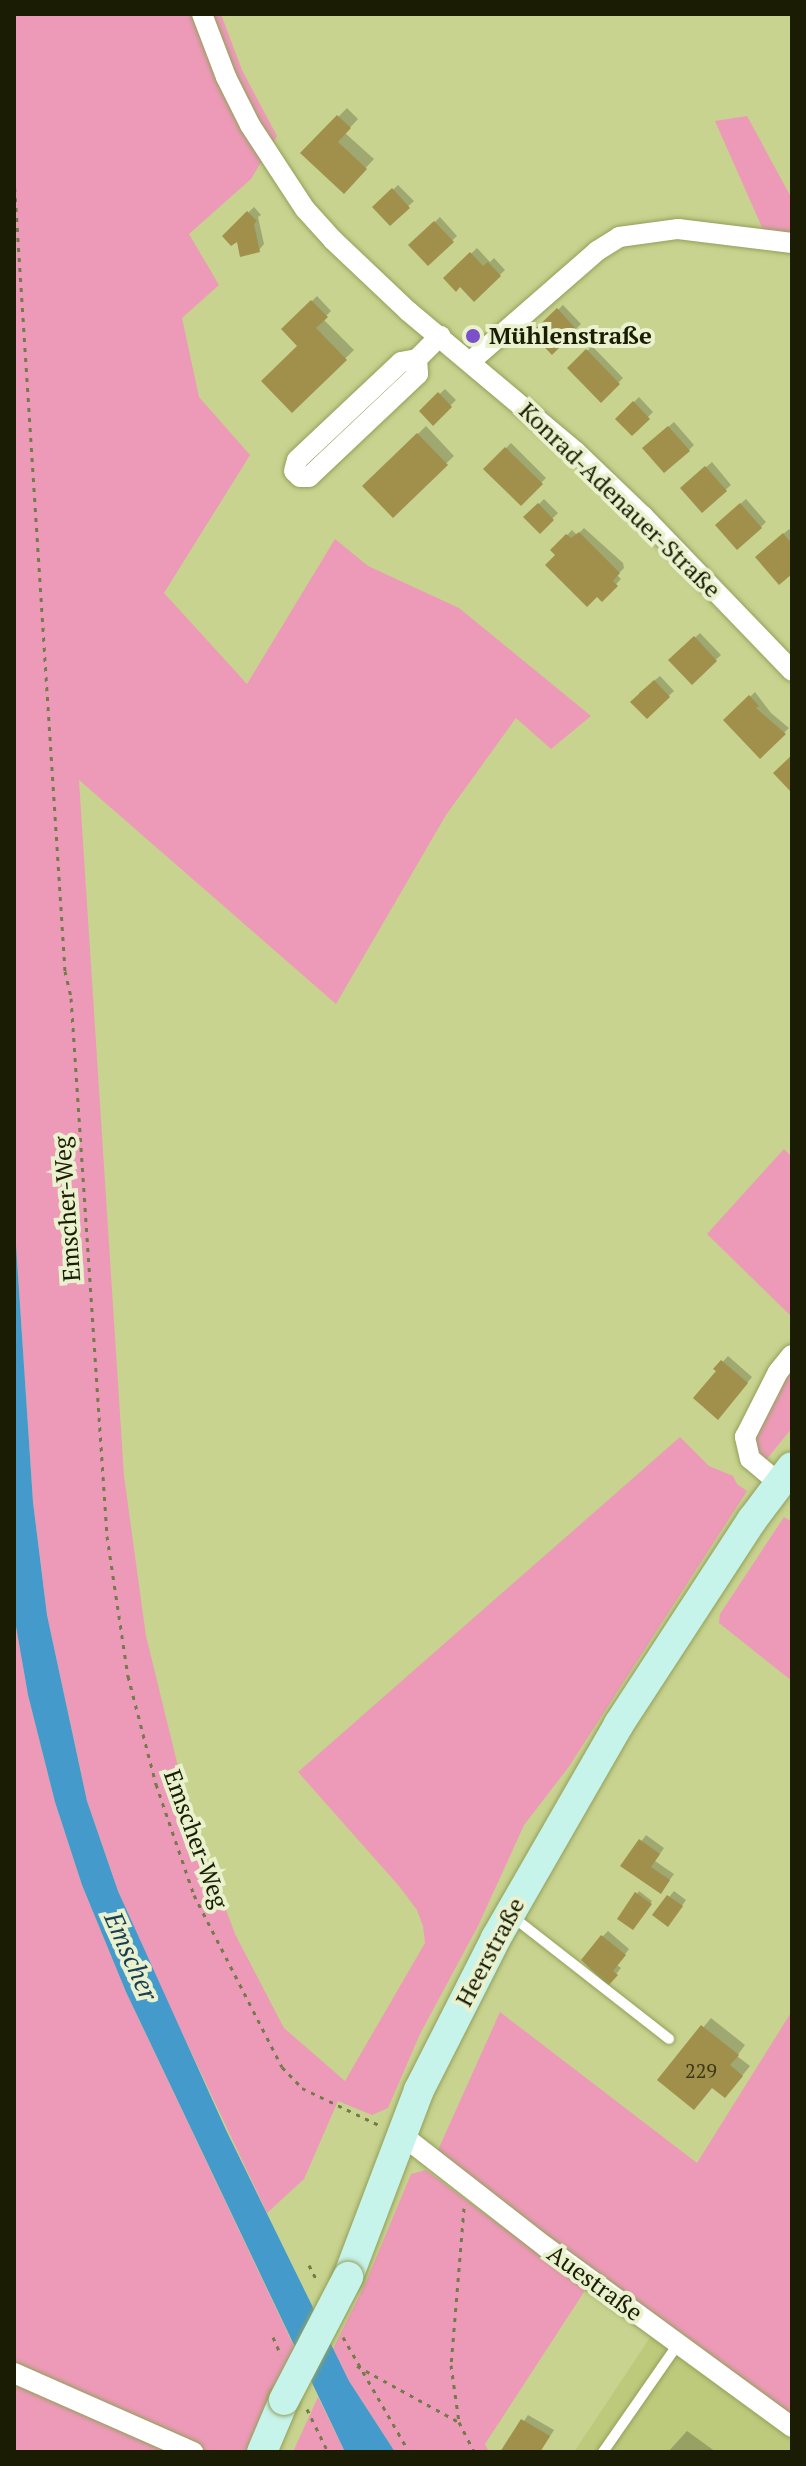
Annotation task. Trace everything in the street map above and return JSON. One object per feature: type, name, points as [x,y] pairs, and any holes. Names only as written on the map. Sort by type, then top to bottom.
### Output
[{"type":"main road","name":"Heerstraße","points":[[262,2452],[284,2400],[348,2277],[439,2047],[509,1914],[619,1724],[786,1475]]},
{"type":"street","name":"Konrad-Adenauer-Straße","points":[[202,14],[226,77],[250,125],[305,209],[356,265],[471,361],[643,516],[792,671]]},
{"type":"street","points":[[471,361],[597,251],[619,237],[678,229],[792,243]]},
{"type":"street","points":[[417,359],[418,374],[309,477],[300,477],[294,471],[297,460],[401,362],[417,359],[440,336]]},
{"type":"street","name":"Heerstraße","points":[[786,1475],[750,1459],[745,1437],[778,1372],[792,1355]]},
{"type":"street","name":"Auestraße","points":[[402,2135],[792,2427]]},
{"type":"street","points":[[14,2373],[193,2452]]},
{"type":"lane","points":[[509,1914],[669,2039]]},
{"type":"lane","points":[[603,2452],[678,2344]]},
{"type":"path","name":"Emscher-Weg","points":[[14,178],[65,971],[71,998],[107,1536],[128,1676],[160,1798],[194,1895],[282,2067],[302,2088],[402,2135]]},
{"type":"path","points":[[474,2191],[465,2203],[451,2365],[459,2422],[474,2452]]},
{"type":"path","points":[[309,2265],[323,2294]]},
{"type":"path","points":[[343,2337],[409,2452]]},
{"type":"path","points":[[357,2365],[459,2422]]},
{"type":"shaded area","points":[[14,14],[221,14],[242,70],[277,136],[251,179],[189,234],[219,285],[182,318],[199,397],[250,455],[164,593],[247,684],[335,539],[368,566],[459,608],[591,716],[551,749],[516,718],[446,815],[336,1004],[79,780],[124,1476],[146,1636],[188,1807],[235,1934],[284,2028],[345,2081],[425,1943],[423,1926],[417,1910],[399,1886],[298,1772],[680,1437],[709,1466],[733,1476],[737,1484],[747,1491],[568,1768],[524,1825],[478,1926],[420,2034],[388,2108],[372,2115],[338,2101],[304,2179],[267,2213],[152,1969],[118,1891],[87,1801],[47,1615],[33,1502],[14,1214]]},
{"type":"shaded area","points":[[747,116],[792,199],[792,237],[765,234],[715,121]]},
{"type":"shaded area","points":[[784,1149],[792,1157],[792,1317],[707,1234]]},
{"type":"shaded area","points":[[792,1364],[792,1428],[766,1460],[756,1448],[753,1433]]},
{"type":"shaded area","points":[[784,1517],[792,1522],[792,1681],[719,1623],[720,1614]]},
{"type":"shaded area","points":[[14,1615],[28,1695],[55,1802],[82,1885],[126,1992],[300,2359],[255,2452],[206,2452],[14,2367]]},
{"type":"shaded area","points":[[792,2011],[792,2422],[550,2243],[438,2150],[500,2012],[697,2163]]},
{"type":"shaded area","points":[[426,2170],[586,2289],[485,2444],[489,2452],[395,2452],[349,2381],[333,2349],[366,2282],[411,2174]]},
{"type":"shaded area","points":[[655,2330],[792,2430],[792,2452],[574,2452]]},
{"type":"shaded area","points":[[14,2377],[176,2452],[14,2452]]},
{"type":"shaded area","points":[[318,2397],[345,2452],[293,2452]]},
{"type":"water","name":"Emscher","points":[[14,1214],[33,1502],[47,1615],[87,1801],[118,1891],[226,2130],[349,2381],[395,2452],[345,2452],[126,1992],[82,1885],[55,1802],[28,1695],[14,1615]]},
{"type":"building","points":[[337,115],[351,128],[338,142],[367,169],[344,194],[300,153]]},
{"type":"building","points":[[392,188],[410,208],[390,226],[372,207]]},
{"type":"building","points":[[247,211],[257,221],[254,224],[260,252],[240,257],[237,242],[231,246],[222,236]]},
{"type":"building","points":[[434,221],[454,242],[428,266],[408,245]]},
{"type":"building","points":[[470,252],[483,266],[488,262],[501,276],[474,302],[460,287],[456,292],[443,278]]},
{"type":"building","points":[[311,300],[328,317],[316,328],[347,360],[292,413],[261,381],[297,346],[281,329]]},
{"type":"building","points":[[557,308],[577,330],[552,355],[531,333]]},
{"type":"building","points":[[586,349],[620,384],[601,403],[567,368]]},
{"type":"building","points":[[438,392],[452,407],[433,426],[419,411]]},
{"type":"building","points":[[633,401],[650,419],[632,436],[615,419]]},
{"type":"building","points":[[668,426],[690,451],[664,473],[642,448]]},
{"type":"building","points":[[417,433],[448,465],[393,518],[362,486]]},
{"type":"building","points":[[505,447],[543,484],[521,506],[483,469]]},
{"type":"building","points":[[705,466],[727,491],[702,513],[680,488]]},
{"type":"building","points":[[538,503],[554,520],[540,534],[523,517]]},
{"type":"building","points":[[740,503],[762,528],[737,550],[715,525]]},
{"type":"building","points":[[579,532],[620,573],[613,581],[618,586],[602,602],[597,597],[587,607],[545,565],[555,555],[550,550],[566,534],[571,538]]},
{"type":"building","points":[[783,533],[792,544],[792,574],[779,585],[755,557]]},
{"type":"building","points":[[694,636],[717,661],[692,685],[668,660]]},
{"type":"building","points":[[654,680],[670,697],[647,719],[630,702]]},
{"type":"building","points":[[749,695],[759,706],[756,708],[786,734],[760,759],[723,720]]},
{"type":"building","points":[[792,755],[792,793],[773,773]]},
{"type":"building","points":[[721,1360],[748,1383],[718,1420],[693,1398],[716,1371],[713,1369]]},
{"type":"building","points":[[639,1839],[660,1854],[651,1867],[670,1880],[661,1894],[620,1866]]},
{"type":"building","points":[[635,1892],[652,1904],[633,1930],[617,1919]]},
{"type":"building","points":[[667,1895],[683,1906],[668,1927],[652,1915]]},
{"type":"building","points":[[601,1935],[626,1955],[613,1971],[618,1975],[608,1986],[581,1960]]},
{"type":"building","points":[[701,2025],[739,2055],[730,2065],[743,2076],[725,2098],[712,2088],[694,2110],[657,2080]]},
{"type":"building","points":[[521,2419],[550,2436],[540,2452],[500,2452]]},
{"type":"place","name":"Mühlenstraße","points":[[473,336]]}]
